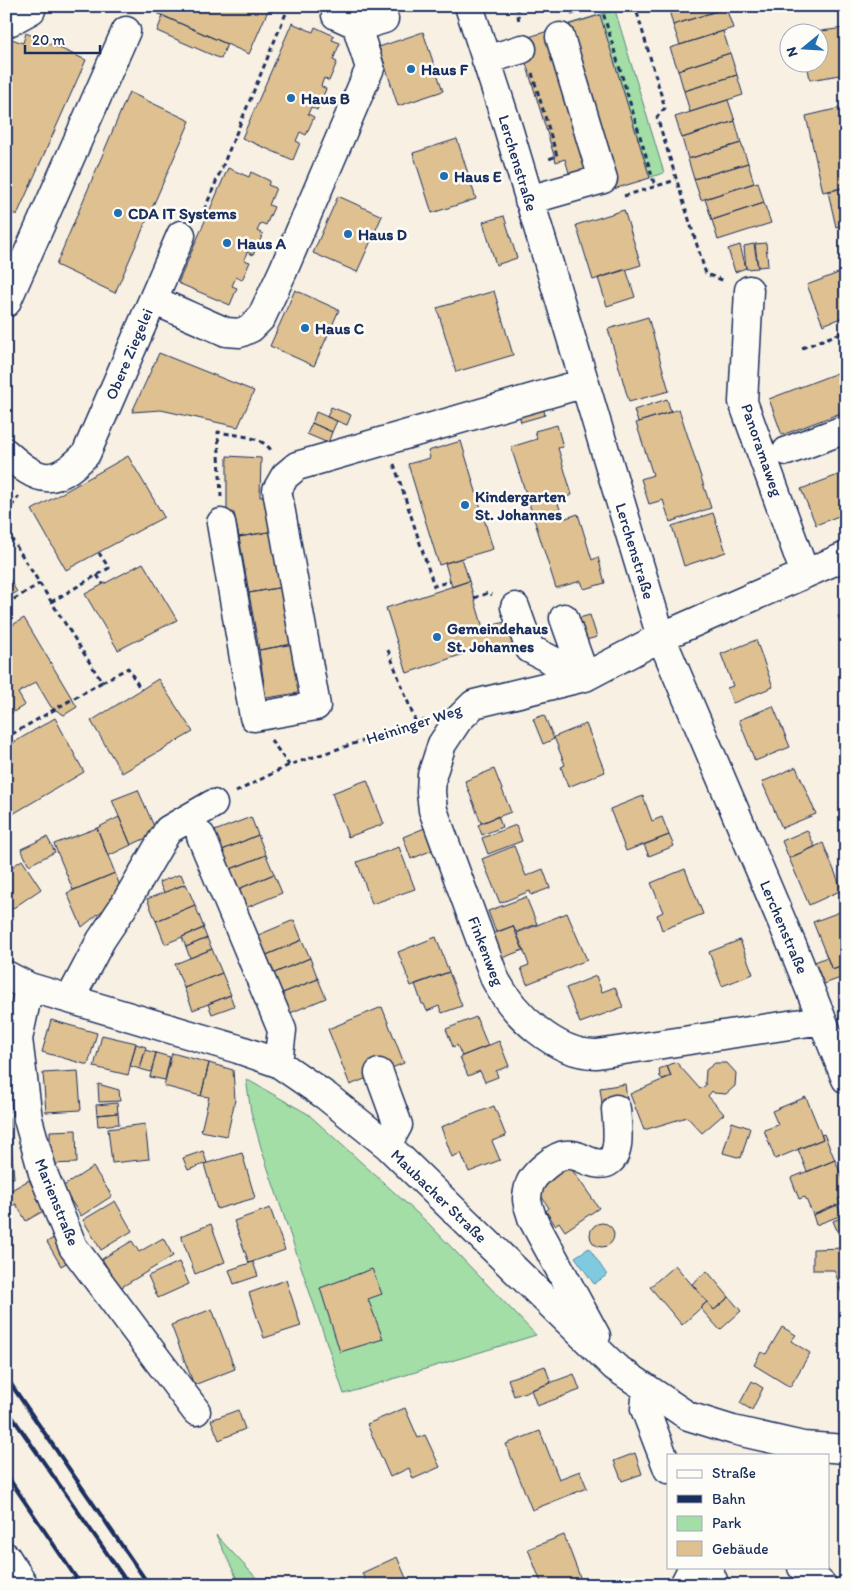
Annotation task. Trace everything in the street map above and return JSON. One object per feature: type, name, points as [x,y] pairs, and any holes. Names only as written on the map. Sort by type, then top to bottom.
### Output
[{"type":"street","name":"Lerchenstraße","points":[[469,6],[662,637],[794,950],[846,1079]]},
{"type":"street","points":[[153,300],[226,332],[240,333],[251,328],[261,318],[370,68],[346,19],[364,25],[384,19]]},
{"type":"street","points":[[6,303],[32,233],[69,169],[126,31]]},
{"type":"street","points":[[529,200],[603,179],[560,37]]},
{"type":"street","points":[[486,60],[524,48]]},
{"type":"street","name":"Obere Ziegelei","points":[[6,453],[20,466],[35,475],[53,477],[72,468],[86,454],[181,235]]},
{"type":"street","name":"Panoramaweg","points":[[749,290],[751,344],[743,402],[763,474],[805,574]]},
{"type":"street","points":[[221,513],[235,628],[254,717],[316,706],[297,589],[276,490],[284,476],[297,466],[336,463],[386,440],[585,383]]},
{"type":"street","points":[[787,451],[846,429]]},
{"type":"street","name":"Heininger Weg","points":[[474,704],[585,677],[662,637],[846,556]]},
{"type":"street","points":[[515,607],[530,649],[585,677]]},
{"type":"street","points":[[564,618],[585,677]]},
{"type":"street","name":"Finkenweg","points":[[474,704],[458,720],[442,744],[432,775],[433,810],[503,995],[527,1020],[568,1049],[584,1054],[597,1054],[822,1020]]},
{"type":"street","points":[[70,999],[101,940],[123,907],[168,830],[213,804]]},
{"type":"street","points":[[201,836],[282,1030],[278,1063]]},
{"type":"street","name":"Maubacher Straße","points":[[18,981],[70,999],[238,1049],[278,1063],[326,1096],[386,1145],[615,1367],[647,1389],[688,1416],[733,1430],[803,1446],[846,1449]]},
{"type":"street","name":"Marienstraße","points":[[18,981],[18,1040],[28,1119],[47,1182],[73,1247],[196,1411]]},
{"type":"street","points":[[378,1073],[398,1125],[386,1145]]},
{"type":"street","points":[[615,1367],[584,1317],[532,1218],[527,1199],[531,1181],[556,1158],[574,1155],[595,1163],[610,1160],[616,1152],[618,1142],[616,1109]]},
{"type":"street","points":[[647,1389],[645,1409],[667,1467]]},
{"type":"street","points":[[6,1557],[24,1585]]},
{"type":"street","points":[[684,1585],[692,1568]]},
{"type":"street","points":[[707,1568],[715,1585]]},
{"type":"street","points":[[803,1568],[822,1585]]},
{"type":"path","points":[[181,235],[196,230],[289,6]]},
{"type":"path","points":[[517,6],[524,48],[557,156],[541,161]]},
{"type":"path","points":[[574,13],[596,6]]},
{"type":"path","points":[[601,6],[655,186]]},
{"type":"path","points":[[644,6],[634,8],[664,108],[657,117],[706,274],[722,280]]},
{"type":"path","points":[[618,197],[676,180]]},
{"type":"path","points":[[802,348],[846,331]]},
{"type":"path","points":[[221,513],[218,432],[260,440],[269,446]]},
{"type":"path","points":[[386,440],[434,586],[451,581]]},
{"type":"path","points":[[6,530],[102,682]]},
{"type":"path","points":[[51,602],[108,568],[100,552]]},
{"type":"path","points":[[97,575],[103,584]]},
{"type":"path","points":[[6,604],[40,584]]},
{"type":"path","points":[[388,650],[416,723]]},
{"type":"path","points":[[12,744],[7,737],[128,668],[141,690]]},
{"type":"path","name":"Heininger Weg","points":[[213,804],[289,765],[432,718]]},
{"type":"green space","points":[[615,10],[664,173],[622,186],[586,68],[583,68],[569,24]]},
{"type":"green space","points":[[246,1079],[308,1114],[428,1223],[536,1335],[344,1394],[262,1151],[251,1112]]},
{"type":"green space","points":[[216,1535],[263,1585],[240,1585]]},
{"type":"water","points":[[589,1248],[607,1275],[594,1284],[575,1257]]},
{"type":"building","points":[[160,6],[270,6],[249,54],[157,13]]},
{"type":"building","points":[[668,6],[726,6],[726,8],[673,25]]},
{"type":"building","points":[[726,8],[733,28],[680,45],[673,25]]},
{"type":"building","points":[[600,15],[650,178],[577,200],[565,159],[556,162],[519,40]]},
{"type":"building","points":[[163,16],[227,44],[221,59],[157,31]]},
{"type":"building","name":"Haus B","points":[[292,23],[313,32],[315,27],[334,36],[332,40],[340,43],[333,60],[337,62],[329,81],[324,78],[321,86],[326,89],[317,110],[311,107],[308,114],[314,117],[306,135],[300,132],[296,141],[300,143],[293,160],[242,138]]},
{"type":"building","points":[[844,28],[846,45],[843,45],[846,74],[810,80],[809,72],[830,72],[830,30]]},
{"type":"building","points":[[723,31],[730,53],[678,70],[670,48]]},
{"type":"building","name":"Haus F","points":[[423,32],[443,91],[398,106],[379,47]]},
{"type":"building","points":[[26,33],[86,60],[17,215],[6,210],[6,37],[23,43]]},
{"type":"building","points":[[730,53],[737,75],[684,91],[678,70]]},
{"type":"building","points":[[737,75],[743,95],[690,112],[684,91]]},
{"type":"building","points":[[129,92],[190,121],[115,293],[56,265]]},
{"type":"building","points":[[728,100],[735,121],[682,138],[675,117]]},
{"type":"building","points":[[840,108],[843,121],[846,121],[846,187],[823,192],[806,116]]},
{"type":"building","points":[[735,121],[741,143],[688,159],[682,138]]},
{"type":"building","name":"Haus E","points":[[457,139],[476,199],[432,213],[413,153]]},
{"type":"building","points":[[741,143],[748,163],[694,179],[688,159]]},
{"type":"building","points":[[748,163],[754,183],[701,200],[694,179]]},
{"type":"building","name":"Haus A","points":[[228,168],[249,177],[251,172],[270,181],[268,185],[276,188],[269,205],[274,207],[266,225],[261,223],[257,231],[263,234],[253,255],[247,252],[244,260],[250,262],[242,280],[236,277],[232,286],[237,288],[230,305],[178,283]]},
{"type":"building","points":[[758,182],[764,203],[712,220],[705,199]]},
{"type":"building","points":[[846,187],[846,225],[836,227],[828,192]]},
{"type":"building","name":"Haus D","points":[[338,196],[382,216],[357,272],[313,253]]},
{"type":"building","points":[[764,203],[771,223],[718,240],[712,220]]},
{"type":"building","points":[[624,210],[641,265],[593,280],[576,225]]},
{"type":"building","points":[[504,216],[517,258],[496,265],[483,222]]},
{"type":"building","points":[[766,243],[768,266],[758,267],[755,244]]},
{"type":"building","points":[[754,244],[758,268],[746,269],[744,246]]},
{"type":"building","points":[[740,245],[746,268],[735,272],[728,249]]},
{"type":"building","points":[[626,269],[635,297],[607,306],[598,278]]},
{"type":"building","points":[[846,270],[846,316],[823,325],[807,285]]},
{"type":"building","name":"Haus C","points":[[295,290],[339,310],[314,366],[270,346]]},
{"type":"building","points":[[494,291],[513,355],[456,372],[437,308]]},
{"type":"building","points":[[648,317],[669,391],[629,402],[608,329]]},
{"type":"building","points":[[159,353],[254,391],[238,427],[161,410],[132,412]]},
{"type":"building","points":[[846,369],[846,396],[837,373]]},
{"type":"building","points":[[837,373],[846,396],[846,411],[782,435],[769,399]]},
{"type":"building","points":[[667,399],[671,412],[638,422],[634,410]]},
{"type":"building","points":[[542,403],[545,415],[521,422],[518,411]]},
{"type":"building","points":[[331,407],[351,415],[347,425],[327,417]]},
{"type":"building","points":[[679,409],[711,508],[670,522],[663,500],[649,504],[641,479],[653,475],[636,423]]},
{"type":"building","points":[[316,412],[337,421],[332,432],[312,423]]},
{"type":"building","points":[[312,423],[332,432],[328,443],[307,434]]},
{"type":"building","points":[[557,425],[563,447],[558,448],[572,495],[557,500],[563,519],[578,514],[592,560],[598,557],[605,583],[584,589],[581,581],[556,588],[511,447],[537,439],[535,431]]},
{"type":"building","points":[[461,441],[493,549],[439,565],[408,464],[430,458],[428,451]]},
{"type":"building","points":[[128,456],[164,517],[66,570],[32,510]]},
{"type":"building","points":[[227,456],[261,458],[260,497],[267,496],[274,531],[239,537],[234,513],[227,512]]},
{"type":"building","points":[[846,472],[846,513],[816,525],[801,489]]},
{"type":"building","points":[[713,513],[726,552],[684,566],[672,526]]},
{"type":"building","points":[[274,531],[283,587],[249,593],[239,537]]},
{"type":"building","points":[[462,558],[469,581],[452,587],[445,563]]},
{"type":"building","points":[[143,563],[177,620],[118,650],[85,594]]},
{"type":"building","points":[[6,574],[17,592],[6,598]]},
{"type":"building","points":[[469,581],[483,628],[505,622],[513,644],[489,652],[487,646],[407,673],[386,608]]},
{"type":"building","points":[[283,587],[293,644],[259,650],[249,593]]},
{"type":"building","points":[[846,613],[846,635],[838,616]]},
{"type":"building","points":[[590,615],[597,637],[586,640],[579,618]]},
{"type":"building","points":[[24,618],[77,707],[64,715],[51,707],[36,682],[18,693],[25,705],[10,714],[6,708],[6,629]]},
{"type":"building","points":[[756,640],[773,687],[733,703],[727,688],[733,686],[721,654]]},
{"type":"building","points":[[293,644],[304,692],[266,698],[259,650]]},
{"type":"building","points":[[158,679],[193,732],[122,773],[91,721]]},
{"type":"building","points":[[773,706],[790,747],[755,761],[739,720]]},
{"type":"building","points":[[544,715],[554,739],[543,744],[533,719]]},
{"type":"building","points":[[55,718],[84,772],[6,818],[6,747]]},
{"type":"building","points":[[586,724],[605,772],[568,787],[561,767],[565,765],[554,737]]},
{"type":"building","points":[[796,767],[816,814],[782,828],[762,782]]},
{"type":"building","points":[[494,769],[511,812],[481,823],[465,781]]},
{"type":"building","points":[[367,780],[384,824],[348,837],[332,793]]},
{"type":"building","points":[[138,790],[157,833],[131,845],[112,800]]},
{"type":"building","points":[[643,796],[652,821],[662,817],[669,835],[626,851],[610,809]]},
{"type":"building","points":[[498,816],[502,827],[482,835],[478,825]]},
{"type":"building","points":[[119,817],[131,845],[108,856],[97,828]]},
{"type":"building","points":[[251,817],[258,835],[220,851],[212,832]]},
{"type":"building","points":[[516,825],[522,841],[488,854],[482,838]]},
{"type":"building","points":[[427,827],[435,849],[411,859],[403,837]]},
{"type":"building","points":[[97,828],[115,873],[73,890],[54,844]]},
{"type":"building","points":[[807,830],[815,847],[789,858],[782,841]]},
{"type":"building","points":[[258,835],[266,855],[228,870],[220,851]]},
{"type":"building","points":[[669,835],[674,846],[649,856],[644,845]]},
{"type":"building","points":[[47,837],[55,852],[29,865],[21,849]]},
{"type":"building","points":[[823,843],[842,890],[809,905],[789,858]]},
{"type":"building","points":[[514,846],[526,876],[543,869],[550,888],[531,895],[530,891],[500,903],[482,859]]},
{"type":"building","points":[[399,847],[415,889],[372,904],[357,862]]},
{"type":"building","points":[[266,855],[274,874],[236,890],[228,870]]},
{"type":"building","points":[[22,860],[41,889],[6,913],[6,871]]},
{"type":"building","points":[[685,869],[703,914],[662,930],[657,915],[663,912],[651,883]]},
{"type":"building","points":[[115,873],[123,894],[82,927],[67,893]]},
{"type":"building","points":[[181,874],[185,884],[164,893],[159,882]]},
{"type":"building","points":[[274,874],[282,893],[243,909],[236,890]]},
{"type":"building","points":[[186,884],[195,905],[156,921],[147,899]]},
{"type":"building","points":[[526,897],[537,924],[516,932],[513,926],[496,932],[488,911]]},
{"type":"building","points":[[195,905],[204,928],[165,944],[156,921]]},
{"type":"building","points":[[845,910],[846,965],[832,970],[813,922]]},
{"type":"building","points":[[567,913],[587,960],[527,984],[521,968],[529,965],[517,933]]},
{"type":"building","points":[[294,920],[302,940],[264,956],[256,936]]},
{"type":"building","points":[[513,926],[523,950],[502,958],[493,934]]},
{"type":"building","points":[[203,928],[207,938],[186,947],[182,937]]},
{"type":"building","points":[[436,937],[449,972],[411,986],[398,952]]},
{"type":"building","points":[[207,938],[212,949],[190,958],[186,947]]},
{"type":"building","points":[[302,940],[310,958],[272,974],[264,956]]},
{"type":"building","points":[[740,940],[753,974],[722,986],[709,952]]},
{"type":"building","points":[[212,949],[222,973],[184,988],[175,964]]},
{"type":"building","points":[[827,957],[832,970],[846,965],[846,976],[824,984],[815,962]]},
{"type":"building","points":[[310,958],[318,979],[280,994],[272,974]]},
{"type":"building","points":[[449,972],[462,1006],[442,1013],[439,1006],[427,1011],[424,1004],[422,1004],[415,984]]},
{"type":"building","points":[[222,973],[231,995],[193,1010],[184,988]]},
{"type":"building","points":[[596,976],[602,992],[615,987],[623,1007],[580,1023],[566,988]]},
{"type":"building","points":[[318,979],[326,998],[288,1014],[280,994]]},
{"type":"building","points":[[846,987],[846,1000],[841,989]]},
{"type":"building","points":[[230,995],[234,1006],[212,1014],[208,1004]]},
{"type":"building","points":[[382,1007],[404,1063],[350,1085],[328,1029]]},
{"type":"building","points":[[6,1010],[14,1011],[6,1043]]},
{"type":"building","points":[[476,1017],[488,1046],[462,1056],[457,1045],[453,1047],[446,1029]]},
{"type":"building","points":[[51,1020],[97,1033],[88,1065],[42,1052]]},
{"type":"building","points":[[102,1035],[136,1043],[128,1075],[94,1067]]},
{"type":"building","points":[[499,1041],[509,1066],[496,1071],[498,1077],[485,1082],[480,1071],[468,1076],[460,1057]]},
{"type":"building","points":[[136,1044],[146,1047],[140,1069],[130,1066]]},
{"type":"building","points":[[145,1050],[156,1053],[151,1072],[140,1069]]},
{"type":"building","points":[[156,1053],[170,1057],[165,1080],[150,1077]]},
{"type":"building","points":[[172,1053],[209,1063],[201,1096],[164,1086]]},
{"type":"building","points":[[676,1062],[700,1089],[706,1085],[706,1070],[715,1063],[727,1063],[736,1073],[735,1086],[726,1094],[714,1093],[712,1091],[708,1096],[724,1114],[702,1133],[687,1117],[644,1130],[630,1094],[671,1076],[667,1066]]},
{"type":"building","points":[[209,1063],[233,1070],[235,1100],[227,1136],[201,1131],[209,1097],[201,1096]]},
{"type":"building","points":[[667,1066],[671,1076],[663,1079],[660,1077],[659,1069]]},
{"type":"building","points":[[78,1071],[81,1110],[46,1112],[43,1073]]},
{"type":"building","points":[[98,1084],[119,1090],[120,1101],[99,1102]]},
{"type":"building","points":[[625,1084],[628,1107],[603,1111],[600,1088]]},
{"type":"building","points":[[6,1086],[9,1112],[6,1112]]},
{"type":"building","points":[[806,1097],[823,1139],[775,1159],[764,1130],[778,1125],[772,1111]]},
{"type":"building","points":[[117,1103],[118,1113],[97,1115],[96,1105]]},
{"type":"building","points":[[494,1106],[506,1136],[492,1141],[500,1160],[469,1172],[461,1153],[452,1157],[441,1127]]},
{"type":"building","points":[[118,1113],[119,1124],[98,1126],[97,1115]]},
{"type":"building","points":[[6,1117],[9,1117],[14,1178],[6,1179]]},
{"type":"building","points":[[732,1122],[750,1128],[741,1158],[723,1153]]},
{"type":"building","points":[[145,1124],[149,1159],[112,1163],[108,1129]]},
{"type":"building","points":[[76,1130],[77,1163],[50,1164],[50,1131]]},
{"type":"building","points":[[824,1134],[835,1160],[807,1172],[798,1149],[823,1139],[821,1135]]},
{"type":"building","points":[[203,1151],[207,1163],[188,1170],[183,1158]]},
{"type":"building","points":[[242,1153],[255,1198],[217,1209],[204,1164]]},
{"type":"building","points":[[835,1160],[846,1186],[846,1196],[838,1199],[840,1204],[813,1215],[805,1197],[799,1199],[791,1178]]},
{"type":"building","points":[[568,1164],[599,1208],[565,1231],[559,1222],[555,1225],[546,1211],[549,1208],[536,1188]]},
{"type":"building","points":[[93,1167],[112,1196],[81,1216],[62,1187]]},
{"type":"building","points":[[29,1180],[45,1210],[26,1221],[16,1204],[9,1207],[6,1202],[6,1193]]},
{"type":"building","points":[[115,1201],[132,1231],[101,1250],[83,1220]]},
{"type":"building","points":[[837,1205],[842,1215],[816,1225],[813,1215]]},
{"type":"building","points":[[270,1208],[285,1250],[249,1263],[234,1221]]},
{"type":"building","points":[[846,1216],[846,1233],[839,1235],[833,1221]]},
{"type":"building","points":[[602,1223],[610,1227],[614,1235],[610,1243],[602,1247],[594,1243],[590,1235],[594,1227]]},
{"type":"building","points":[[211,1224],[225,1262],[195,1274],[181,1236]]},
{"type":"building","points":[[58,1235],[73,1259],[61,1266],[47,1242]]},
{"type":"building","points":[[163,1238],[173,1256],[120,1288],[102,1259],[132,1241],[139,1252]]},
{"type":"building","points":[[846,1248],[846,1296],[844,1296],[834,1270],[813,1270],[813,1249]]},
{"type":"building","points":[[179,1262],[189,1284],[158,1298],[148,1276]]},
{"type":"building","points":[[253,1262],[258,1276],[234,1284],[229,1270]]},
{"type":"building","points":[[675,1265],[707,1302],[682,1325],[650,1287]]},
{"type":"building","points":[[372,1269],[382,1294],[368,1299],[383,1339],[340,1352],[320,1288]]},
{"type":"building","points":[[707,1271],[729,1297],[714,1310],[692,1284]]},
{"type":"building","points":[[286,1280],[301,1326],[264,1338],[249,1293]]},
{"type":"building","points":[[839,1288],[841,1288],[844,1296],[846,1296],[846,1301]]},
{"type":"building","points":[[729,1297],[741,1311],[720,1330],[700,1308],[707,1302],[714,1310]]},
{"type":"building","points":[[212,1309],[235,1369],[194,1385],[171,1325]]},
{"type":"building","points":[[782,1327],[796,1335],[791,1341],[810,1353],[790,1387],[754,1365],[761,1352],[766,1354]]},
{"type":"building","points":[[545,1366],[551,1383],[514,1396],[508,1379]]},
{"type":"building","points":[[574,1374],[580,1390],[537,1406],[531,1390]]},
{"type":"building","points":[[752,1381],[763,1388],[752,1410],[740,1403]]},
{"type":"building","points":[[405,1408],[418,1438],[425,1435],[440,1467],[413,1479],[409,1468],[390,1477],[367,1424]]},
{"type":"building","points":[[238,1410],[245,1429],[219,1440],[211,1420]]},
{"type":"building","points":[[540,1431],[559,1479],[580,1471],[587,1488],[532,1510],[506,1444]]},
{"type":"building","points":[[635,1453],[642,1474],[622,1481],[614,1461]]},
{"type":"building","points":[[564,1535],[583,1585],[542,1585],[528,1549]]},
{"type":"building","points":[[397,1557],[409,1585],[367,1585],[362,1573]]},
{"type":"railway","points":[[6,1377],[149,1585]]},
{"type":"railway","points":[[6,1408],[129,1585]]},
{"type":"railway","points":[[6,1474],[81,1585]]},
{"type":"place","name":"Haus F","points":[[411,69]]},
{"type":"place","name":"Haus B","points":[[291,98]]},
{"type":"place","name":"Haus E","points":[[444,176]]},
{"type":"place","name":"CDA IT Systems","points":[[118,213]]},
{"type":"place","name":"Haus D","points":[[348,234]]},
{"type":"place","name":"Haus A","points":[[227,243]]},
{"type":"place","name":"Haus C","points":[[305,328]]},
{"type":"place","name":"Kindergarten St. Johannes","points":[[465,505]]},
{"type":"place","name":"Gemeindehaus St. Johannes","points":[[437,637]]}]
